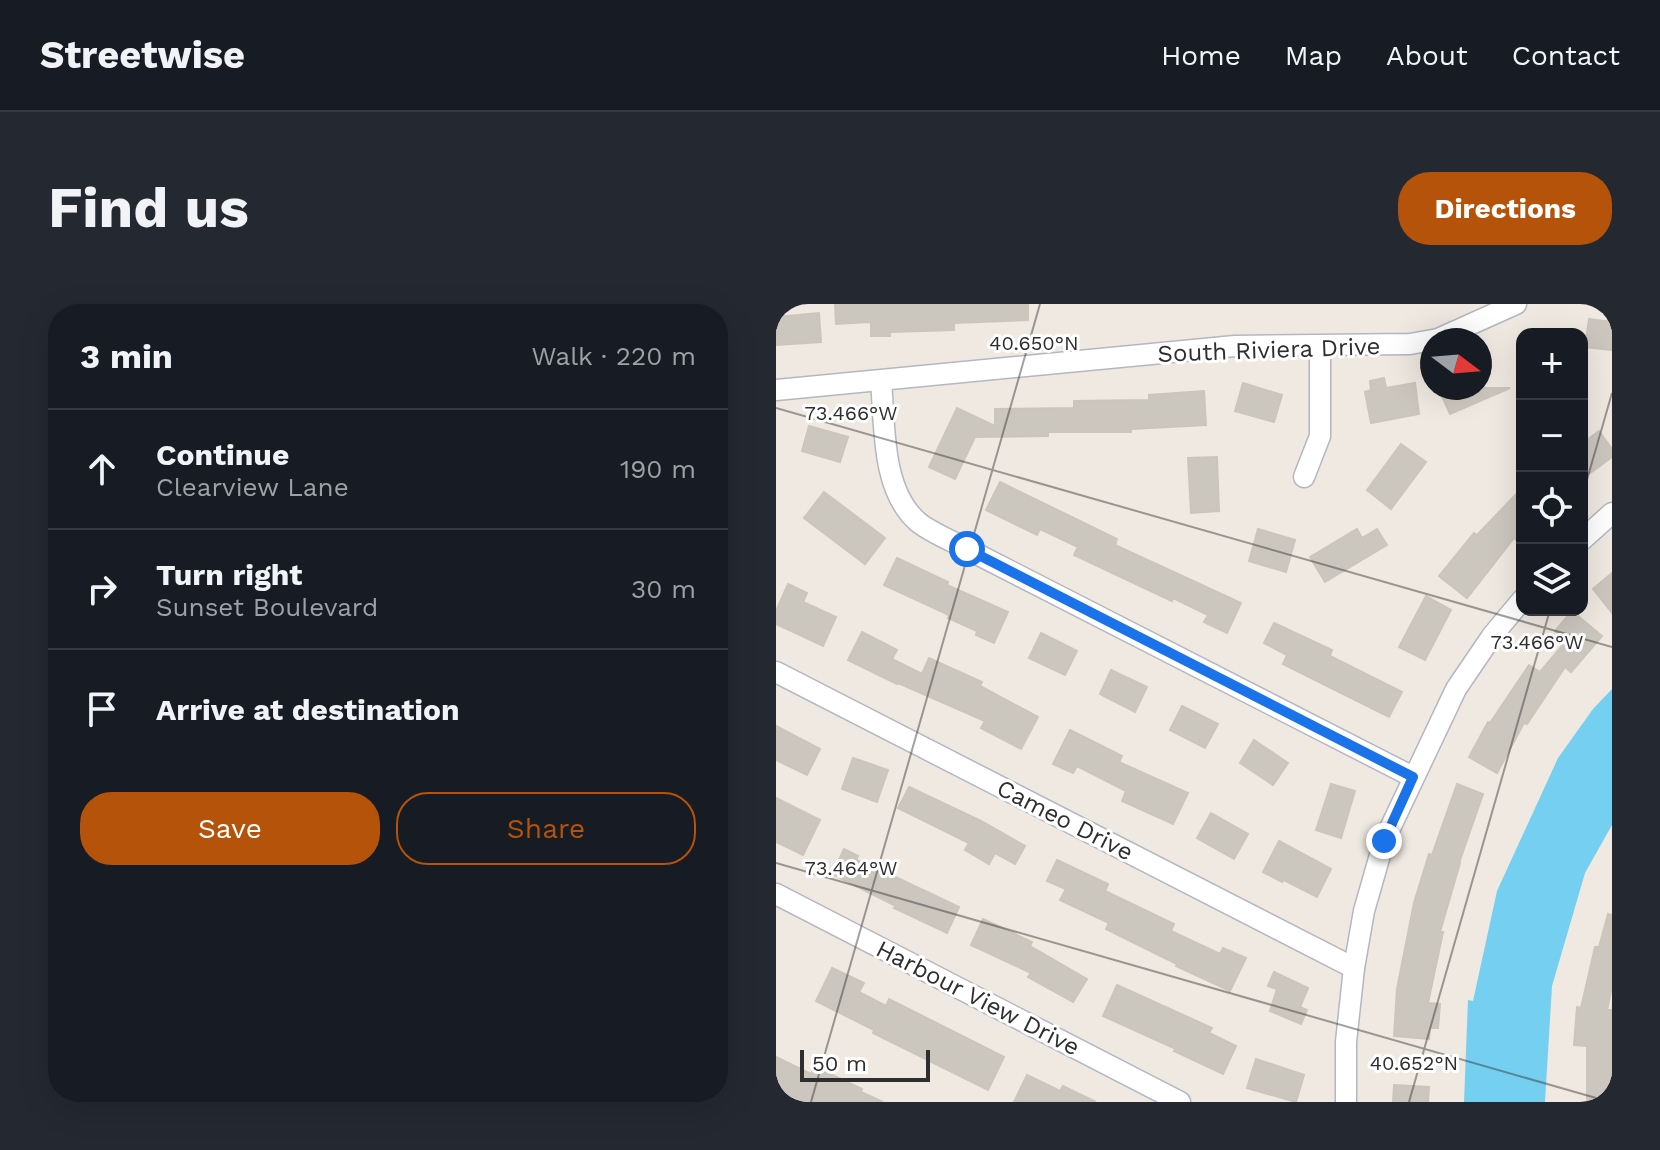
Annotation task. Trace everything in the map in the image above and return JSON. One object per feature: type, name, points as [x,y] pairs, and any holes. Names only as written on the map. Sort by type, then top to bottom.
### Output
[{"type":"street","name":"South Riviera Drive","points":[[776,390],[1235,346],[1410,344],[1438,339],[1516,304]]},
{"type":"street","points":[[1304,477],[1320,436],[1320,346]]},
{"type":"street","points":[[881,381],[892,481],[900,500],[918,522],[1413,777]]},
{"type":"street","points":[[1588,535],[1612,513]]},
{"type":"street","points":[[1346,1102],[1346,1042],[1354,968],[1364,911],[1384,841],[1456,689],[1516,607]]},
{"type":"street","name":"Cameo Drive","points":[[776,672],[1354,968]]},
{"type":"street","name":"Harbour View Drive","points":[[776,894],[1180,1102]]},
{"type":"water","points":[[1612,689],[1612,825],[1585,873],[1552,986],[1545,1102],[1464,1102],[1468,1000],[1473,1001],[1497,891],[1558,758],[1593,709]]},
{"type":"building","points":[[835,304],[1028,304],[1028,320],[954,323],[954,330],[890,332],[890,336],[871,336],[871,322],[836,324]]},
{"type":"building","points":[[819,313],[821,342],[776,345],[776,317]]},
{"type":"building","points":[[1589,319],[1612,322],[1612,350],[1588,347]]},
{"type":"building","points":[[1384,378],[1386,388],[1415,383],[1419,414],[1371,423],[1365,392],[1371,390],[1370,381]]},
{"type":"building","points":[[1243,383],[1282,395],[1274,422],[1235,411]]},
{"type":"building","points":[[1492,388],[1510,388],[1492,396]]},
{"type":"building","points":[[1204,391],[1206,425],[1131,429],[1131,432],[1048,432],[1048,436],[975,437],[955,479],[929,467],[957,408],[995,426],[995,409],[1074,408],[1074,401],[1149,400],[1149,395]]},
{"type":"building","points":[[1444,400],[1482,400],[1450,414]]},
{"type":"building","points":[[809,426],[848,437],[840,462],[802,451]]},
{"type":"building","points":[[1599,431],[1612,449],[1612,457],[1588,475],[1588,472],[1588,439]]},
{"type":"building","points":[[1401,444],[1426,462],[1391,509],[1367,490]]},
{"type":"building","points":[[1217,457],[1219,511],[1191,513],[1188,458]]},
{"type":"building","points":[[1000,482],[1117,539],[1115,545],[1241,603],[1227,633],[1204,622],[1208,615],[1074,555],[1078,547],[1040,529],[1037,535],[986,510]]},
{"type":"building","points":[[824,492],[885,538],[865,564],[804,518]]},
{"type":"building","points":[[1516,494],[1516,540],[1514,538],[1467,598],[1439,576],[1474,533],[1477,535]]},
{"type":"building","points":[[1258,529],[1295,540],[1286,572],[1249,561]]},
{"type":"building","points":[[1357,529],[1362,538],[1377,529],[1387,545],[1325,582],[1310,557]]},
{"type":"building","points":[[897,558],[948,582],[947,585],[1008,612],[994,643],[976,635],[977,631],[948,618],[949,615],[884,585]]},
{"type":"building","points":[[1612,573],[1612,613],[1593,589]]},
{"type":"building","points":[[788,584],[807,593],[803,602],[836,617],[823,646],[776,624],[776,611]]},
{"type":"building","points":[[1426,596],[1451,610],[1425,660],[1399,647]]},
{"type":"building","points":[[1568,616],[1578,616],[1602,636],[1571,672],[1565,667],[1527,724],[1524,723],[1497,773],[1469,757],[1488,722],[1529,665],[1540,672],[1567,640],[1555,631]]},
{"type":"building","points":[[1274,623],[1332,650],[1330,656],[1402,692],[1389,717],[1283,664],[1287,655],[1264,643]]},
{"type":"building","points":[[862,632],[897,650],[892,659],[922,674],[929,658],[982,682],[980,686],[1038,717],[1021,749],[981,728],[985,721],[848,660]]},
{"type":"building","points":[[1041,633],[1077,651],[1065,675],[1029,658]]},
{"type":"building","points":[[1111,670],[1147,687],[1135,712],[1100,694]]},
{"type":"building","points":[[1182,706],[1218,724],[1205,748],[1170,730]]},
{"type":"building","points":[[776,726],[820,749],[807,775],[776,760]]},
{"type":"building","points":[[1070,730],[1122,756],[1119,762],[1188,793],[1173,824],[1122,801],[1126,791],[1077,766],[1073,773],[1053,764]]},
{"type":"building","points":[[1254,740],[1288,763],[1273,785],[1240,763]]},
{"type":"building","points":[[853,758],[888,770],[877,802],[842,789]]},
{"type":"building","points":[[1331,784],[1355,791],[1341,838],[1316,830]]},
{"type":"building","points":[[1457,784],[1483,794],[1440,932],[1443,932],[1428,1003],[1440,1004],[1438,1028],[1430,1028],[1429,1039],[1394,1036],[1397,989],[1414,903],[1429,854],[1432,855]]},
{"type":"building","points":[[909,787],[1025,846],[1015,864],[995,853],[989,864],[965,850],[969,843],[898,808]]},
{"type":"building","points":[[776,798],[820,820],[803,855],[776,842]]},
{"type":"building","points":[[1211,813],[1248,834],[1234,859],[1197,838]]},
{"type":"building","points":[[1279,841],[1331,869],[1317,897],[1263,872]]},
{"type":"building","points":[[844,849],[858,856],[856,860],[870,866],[872,862],[890,871],[889,874],[959,907],[947,933],[832,874]]},
{"type":"building","points":[[1057,860],[1108,884],[1105,891],[1174,924],[1171,931],[1220,954],[1223,948],[1246,958],[1230,991],[1106,929],[1109,923],[1060,900],[1066,889],[1047,881]]},
{"type":"building","points":[[1608,914],[1612,915],[1612,986],[1607,1010],[1612,1010],[1612,1102],[1587,1102],[1587,1046],[1574,1045],[1577,1007],[1581,1008],[1595,947],[1599,947]]},
{"type":"building","points":[[983,919],[1032,942],[1030,946],[1087,979],[1073,1002],[1028,977],[1031,973],[971,945]]},
{"type":"building","points":[[832,968],[864,983],[859,992],[886,1006],[889,999],[1004,1057],[988,1090],[816,1001]]},
{"type":"building","points":[[1274,972],[1308,988],[1300,1007],[1307,1010],[1301,1024],[1270,1011],[1277,989],[1268,986]]},
{"type":"building","points":[[1117,985],[1212,1028],[1209,1033],[1236,1046],[1223,1074],[1103,1016]]},
{"type":"building","points":[[776,1057],[811,1074],[814,1066],[883,1102],[805,1102],[788,1096],[776,1090]]},
{"type":"building","points":[[1256,1059],[1304,1075],[1296,1102],[1247,1088]]},
{"type":"building","points":[[1027,1075],[1060,1091],[1063,1086],[1096,1102],[1014,1102]]},
{"type":"building","points":[[1394,1085],[1429,1087],[1428,1102],[1393,1102]]},
{"type":"route","points":[[967,549],[1413,777],[1384,841]]}]
